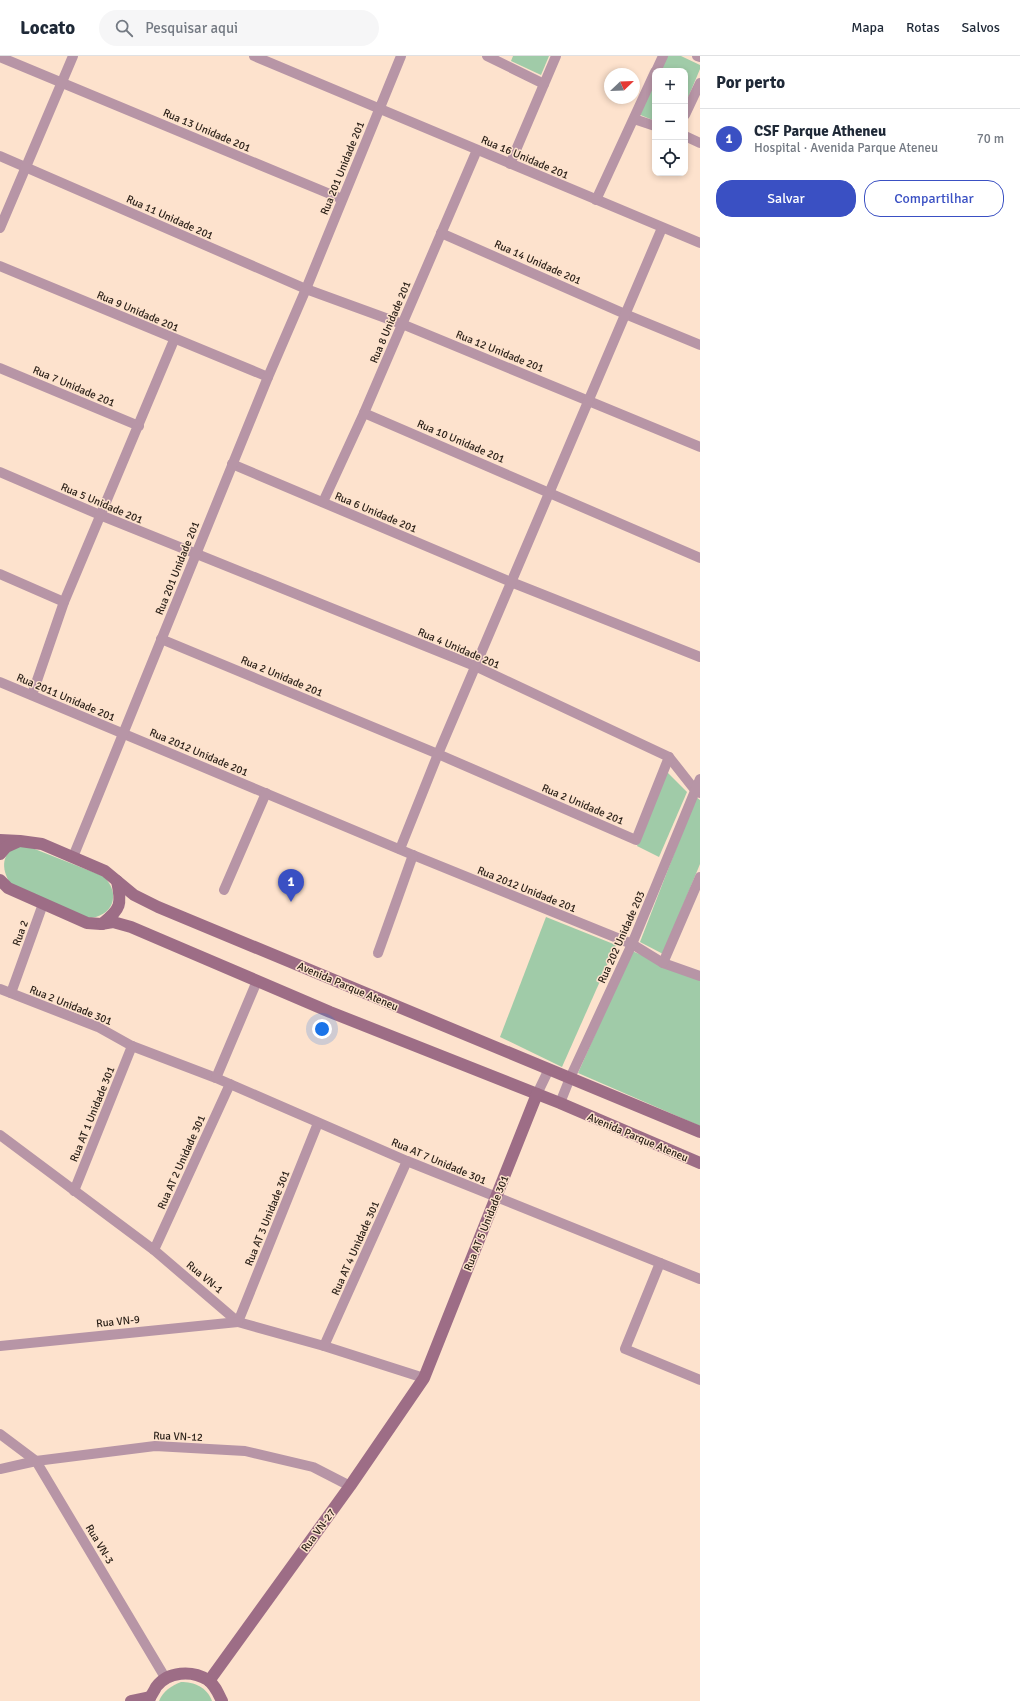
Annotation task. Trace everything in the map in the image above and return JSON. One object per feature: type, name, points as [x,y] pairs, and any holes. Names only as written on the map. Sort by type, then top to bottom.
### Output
[{"type":"street","points":[[0,228],[63,83],[73,56]]},
{"type":"street","name":"Rua 16 Unidade 201","points":[[254,56],[700,244]]},
{"type":"street","name":"Rua 201 Unidade 201","points":[[73,857],[232,464],[306,289],[401,56]]},
{"type":"street","points":[[487,56],[504,60],[544,84]]},
{"type":"street","points":[[510,164],[556,56]]},
{"type":"street","points":[[657,68],[663,56]]},
{"type":"street","name":"Rua 13 Unidade 201","points":[[0,57],[342,199]]},
{"type":"street","points":[[596,200],[652,79]]},
{"type":"street","points":[[688,109],[700,83]]},
{"type":"street","points":[[634,118],[652,125]]},
{"type":"street","points":[[688,137],[700,143]]},
{"type":"street","name":"Rua 8 Unidade 201","points":[[323,502],[364,412],[477,150]]},
{"type":"street","name":"Rua 11 Unidade 201","points":[[0,156],[306,289]]},
{"type":"street","points":[[400,849],[475,666],[662,228]]},
{"type":"street","name":"Rua 14 Unidade 201","points":[[441,233],[625,314],[700,344]]},
{"type":"street","name":"Rua 9 Unidade 201","points":[[0,266],[174,340],[268,377]]},
{"type":"street","points":[[306,289],[402,324]]},
{"type":"street","name":"Rua 12 Unidade 201","points":[[402,324],[700,447]]},
{"type":"street","points":[[32,695],[64,602],[174,340]]},
{"type":"street","name":"Rua 7 Unidade 201","points":[[0,368],[139,426]]},
{"type":"street","name":"Rua 10 Unidade 201","points":[[364,412],[700,558]]},
{"type":"street","name":"Rua 6 Unidade 201","points":[[232,464],[511,582],[700,657]]},
{"type":"street","name":"Rua 5 Unidade 201","points":[[0,472],[196,554]]},
{"type":"street","name":"Rua 4 Unidade 201","points":[[196,554],[475,666],[669,757],[698,792]]},
{"type":"street","points":[[0,574],[64,602]]},
{"type":"street","name":"Rua 2 Unidade 201","points":[[161,639],[438,754],[636,840],[669,757]]},
{"type":"street","name":"Rua 2011 Unidade 201","points":[[0,682],[124,734]]},
{"type":"street","name":"Rua 2012 Unidade 201","points":[[124,734],[400,849],[413,856],[632,944],[663,963],[700,976]]},
{"type":"street","name":"Rua 202 Unidade 203","points":[[560,1103],[570,1078],[632,944],[698,792],[700,779]]},
{"type":"street","points":[[224,890],[266,793]]},
{"type":"street","name":"Avenida Parque Ateneu","points":[[0,840],[42,844],[105,871],[134,895],[158,907],[700,1132]]},
{"type":"street","points":[[0,854],[6,847],[20,841]]},
{"type":"street","points":[[378,953],[413,856]]},
{"type":"street","points":[[0,870],[4,884]]},
{"type":"street","points":[[663,963],[700,877]]},
{"type":"street","points":[[101,924],[114,914],[121,899],[117,881]]},
{"type":"street","name":"Avenida Parque Ateneu","points":[[4,884],[87,923],[101,924],[113,922],[131,927],[330,1012],[560,1103],[700,1163]]},
{"type":"street","name":"Rua 2","points":[[11,993],[44,904]]},
{"type":"street","points":[[216,1078],[257,981]]},
{"type":"street","name":"Rua 2 Unidade 301","points":[[0,989],[98,1027],[132,1046]]},
{"type":"street","name":"Rua AT 7 Unidade 301","points":[[132,1046],[216,1078],[407,1161],[700,1279]]},
{"type":"street","name":"Rua AT 1 Unidade 301","points":[[74,1191],[132,1046]]},
{"type":"street","name":"Rua AT 5 Unidade 301","points":[[424,1378],[537,1094],[549,1069]]},
{"type":"street","name":"Rua AT 2 Unidade 301","points":[[154,1250],[230,1084]]},
{"type":"street","name":"Rua AT 3 Unidade 301","points":[[238,1322],[318,1122]]},
{"type":"street","name":"Rua VN-1","points":[[0,1135],[154,1250],[238,1322],[324,1346],[424,1378]]},
{"type":"street","name":"Rua AT 4 Unidade 301","points":[[324,1346],[407,1161]]},
{"type":"street","points":[[660,1263],[625,1349],[700,1380]]},
{"type":"street","name":"Rua VN-9","points":[[0,1346],[238,1322]]},
{"type":"street","name":"Rua VN-27","points":[[209,1681],[350,1486],[424,1378]]},
{"type":"street","name":"Rua VN-3","points":[[0,1434],[36,1461],[166,1679]]},
{"type":"street","name":"Rua VN-12","points":[[0,1469],[36,1461],[155,1446],[245,1451],[313,1468],[350,1486]]},
{"type":"street","points":[[131,1701],[150,1699],[158,1684],[176,1674],[188,1673],[199,1675],[209,1681],[217,1690],[222,1701]]},
{"type":"green space","points":[[513,56],[549,56],[541,75],[511,61]]},
{"type":"green space","points":[[666,56],[681,56],[700,65],[700,69],[688,98],[688,68],[660,68]]},
{"type":"green space","points":[[652,85],[652,120],[638,114]]},
{"type":"green space","points":[[667,772],[687,792],[659,857],[637,846]]},
{"type":"green space","points":[[696,797],[700,800],[700,864],[663,954],[640,942]]},
{"type":"green space","points":[[22,844],[103,876],[109,883],[112,890],[112,903],[108,909],[103,914],[96,917],[87,918],[11,885],[5,872],[4,861],[10,851]]},
{"type":"green space","points":[[546,917],[616,945],[562,1067],[500,1037]]},
{"type":"green space","points":[[632,951],[700,979],[700,1126],[578,1073]]},
{"type":"green space","points":[[181,1682],[200,1686],[207,1692],[212,1701],[159,1701],[168,1689]]},
{"type":"place","name":"CSF Parque Atheneu","points":[[291,902]]}]
